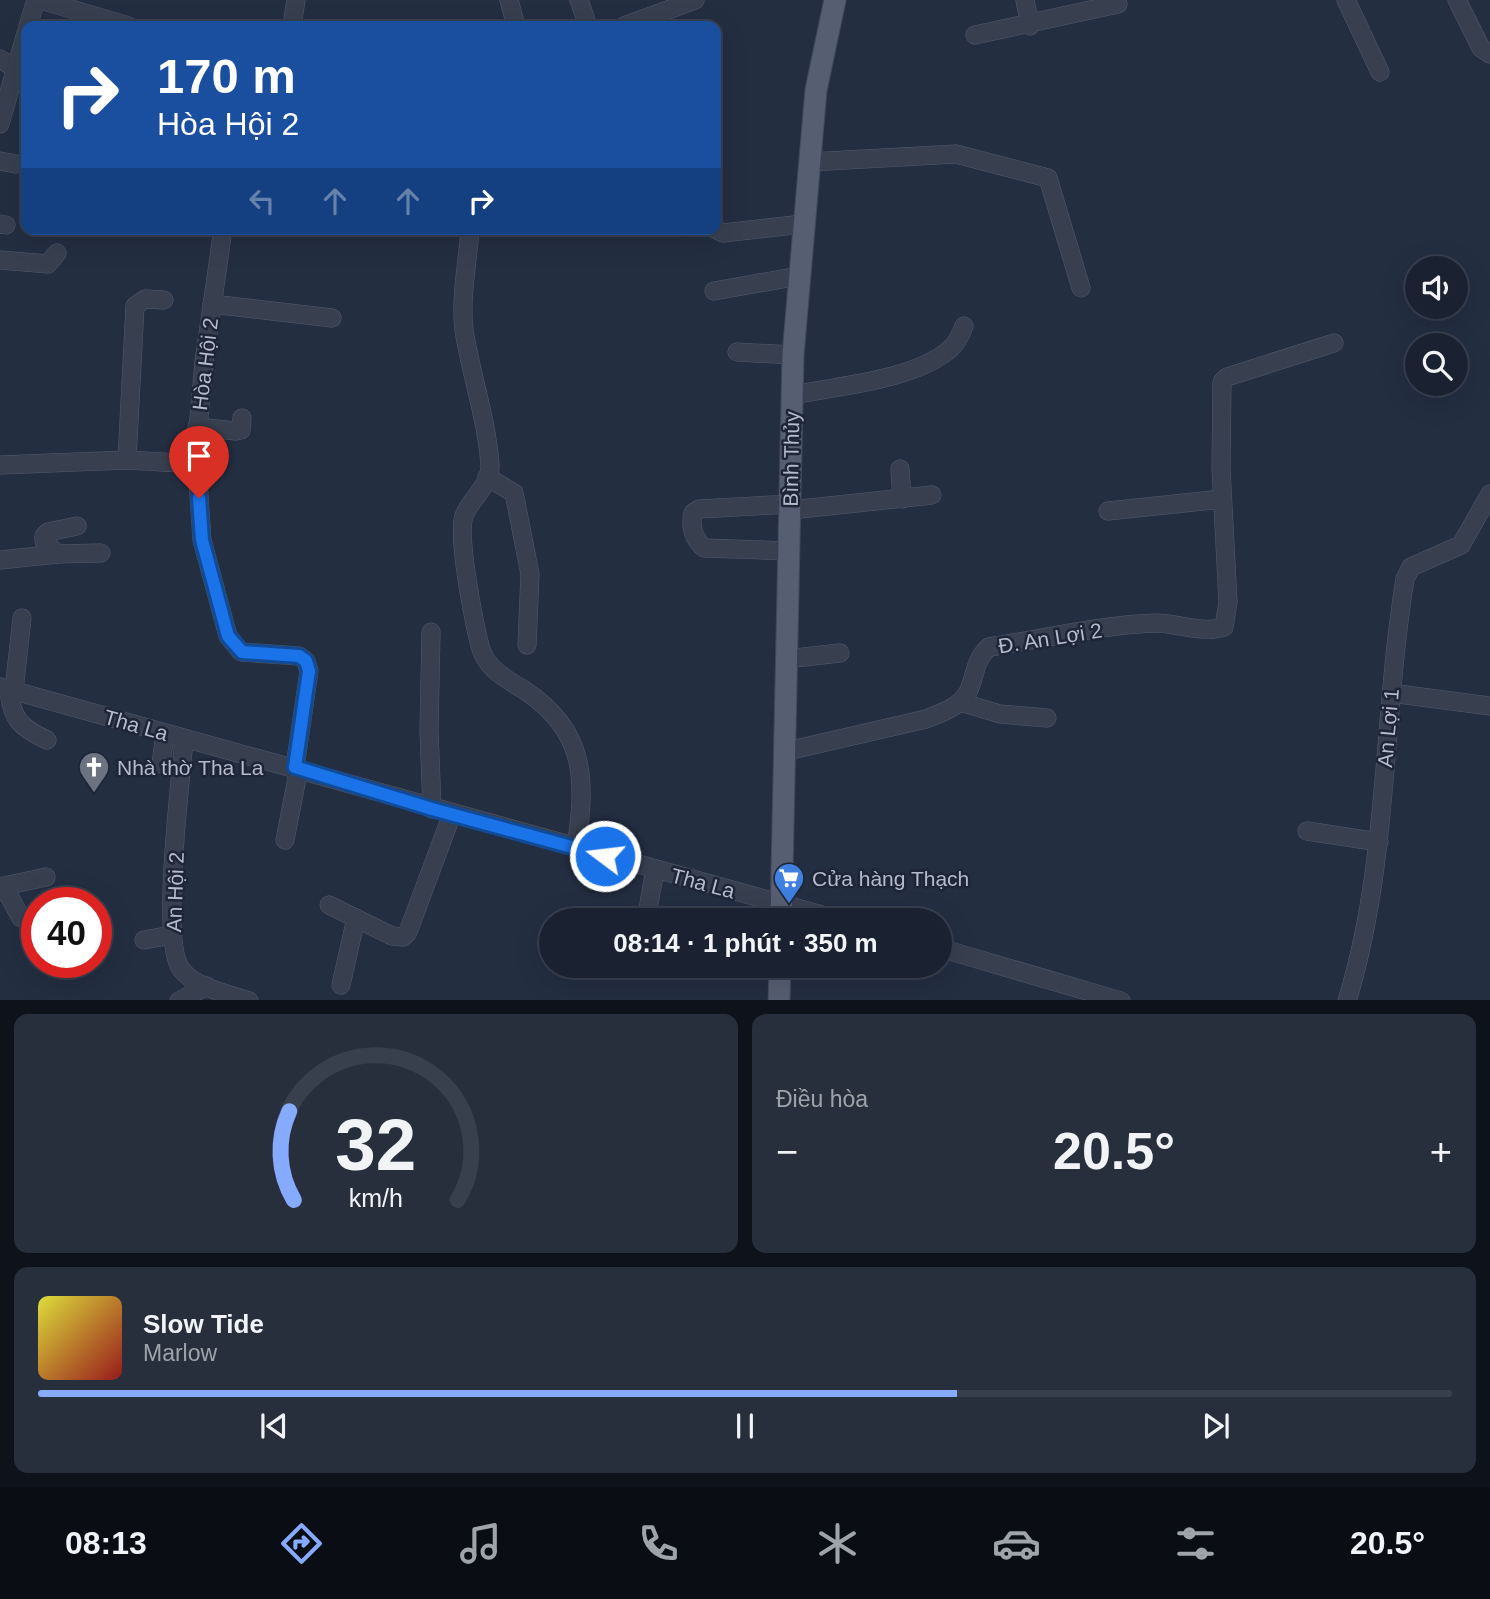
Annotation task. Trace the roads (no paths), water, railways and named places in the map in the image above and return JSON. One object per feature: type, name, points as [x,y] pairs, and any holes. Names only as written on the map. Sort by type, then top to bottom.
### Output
[{"type":"main road","name":"Bình Thủy","points":[[782,908],[783,752],[793,355],[816,90],[835,0]]},
{"type":"main road","points":[[779,1000],[780,978]]},
{"type":"street","points":[[30,21],[38,0],[112,21]]},
{"type":"street","points":[[293,21],[296,0]]},
{"type":"street","points":[[509,0],[515,21]]},
{"type":"street","points":[[579,0],[585,21]]},
{"type":"street","points":[[638,21],[695,0]]},
{"type":"street","points":[[1025,0],[1030,26]]},
{"type":"street","points":[[1346,0],[1380,72]]},
{"type":"street","points":[[1457,0],[1480,48],[1490,54]]},
{"type":"street","points":[[975,35],[1030,26],[1118,4]]},
{"type":"street","points":[[0,124],[21,51]]},
{"type":"street","points":[[0,59],[16,69]]},
{"type":"street","points":[[809,162],[956,154],[1048,178],[1081,288]]},
{"type":"street","points":[[721,232],[803,224]]},
{"type":"street","name":"Hòa Hội 2","points":[[222,235],[197,427],[202,540],[228,636],[242,652],[299,656],[306,661],[309,671],[297,768]]},
{"type":"street","points":[[470,235],[464,327],[490,468],[482,490],[465,514],[461,531],[481,648],[488,666],[538,699],[557,719],[576,749],[584,797],[576,848]]},
{"type":"street","points":[[0,260],[48,264],[57,253]]},
{"type":"street","points":[[714,291],[799,276]]},
{"type":"street","points":[[127,460],[135,306],[145,299],[164,300]]},
{"type":"street","points":[[212,304],[332,318]]},
{"type":"street","points":[[792,395],[878,378],[922,364],[950,349],[964,326]]},
{"type":"street","points":[[1108,511],[1222,499],[1222,382],[1227,377],[1334,343]]},
{"type":"street","points":[[737,352],[793,355]]},
{"type":"street","points":[[197,427],[236,432],[241,429],[242,418]]},
{"type":"street","points":[[0,465],[127,460],[197,464]]},
{"type":"street","points":[[900,469],[902,499]]},
{"type":"street","points":[[487,477],[514,493],[530,574],[527,645]]},
{"type":"street","name":"An Lợi 1","points":[[1347,1000],[1368,921],[1405,579],[1411,567],[1461,545],[1490,494]]},
{"type":"street","points":[[789,551],[704,548],[696,541],[691,523],[693,513],[699,509],[791,507],[932,495]]},
{"type":"street","name":"Đ. An Lợi 2","points":[[960,702],[968,692],[977,661],[989,647],[1156,623],[1215,630],[1224,627],[1228,619],[1222,499]]},
{"type":"street","points":[[57,554],[44,541],[44,536],[48,532],[77,526]]},
{"type":"street","points":[[0,560],[101,553]]},
{"type":"street","points":[[22,618],[8,689],[15,719],[24,729],[47,740]]},
{"type":"street","points":[[431,632],[429,730],[432,809]]},
{"type":"street","points":[[786,659],[840,653]]},
{"type":"street","name":"Tha La","points":[[8,689],[655,870],[767,908]]},
{"type":"street","points":[[1391,692],[1490,706]]},
{"type":"street","points":[[783,752],[926,719],[960,702],[1000,714],[1047,718]]},
{"type":"street","points":[[160,764],[165,734]]},
{"type":"street","name":"An Hội 2","points":[[184,739],[171,893],[172,935],[180,968],[207,986],[248,1000]]},
{"type":"street","points":[[285,840],[297,768]]},
{"type":"street","points":[[328,905],[392,936],[403,937],[408,932],[452,814]]},
{"type":"street","points":[[1307,831],[1378,842]]},
{"type":"street","points":[[648,908],[655,870]]},
{"type":"street","points":[[0,888],[46,877]]},
{"type":"street","points":[[0,888],[8,894],[21,918]]},
{"type":"street","points":[[341,985],[356,918]]},
{"type":"street","points":[[144,940],[172,935]]},
{"type":"street","points":[[952,951],[1121,1000]]},
{"type":"street","points":[[178,1000],[207,986]]},
{"type":"place","name":"Nhà thờ Tha La","points":[[94,794]]},
{"type":"place","name":"Cửa hàng Thạch","points":[[789,905]]}]
